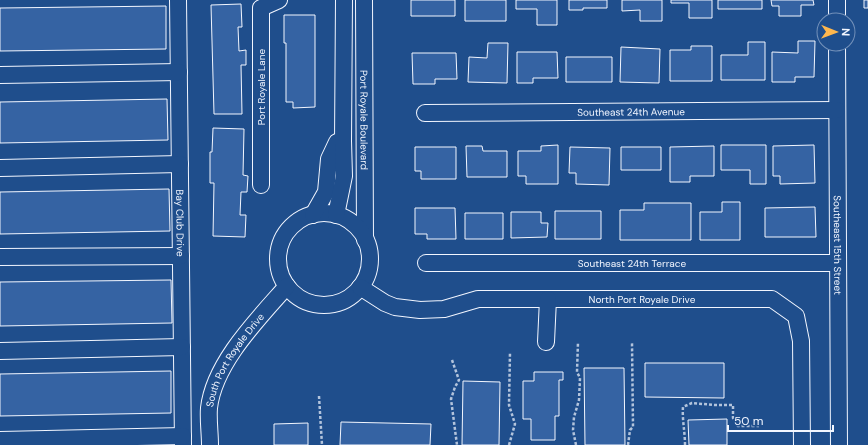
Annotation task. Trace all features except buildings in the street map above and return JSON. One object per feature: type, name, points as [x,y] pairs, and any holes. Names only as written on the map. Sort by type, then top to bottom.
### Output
[{"type":"street","name":"Bay Club Drive","points":[[178,0],[183,441]]},
{"type":"street","name":"Port Royale Lane","points":[[261,185],[261,8],[279,0]]},
{"type":"street","name":"Port Royale Boulevard","points":[[325,214],[344,176],[344,0]]},
{"type":"street","name":"Port Royale Boulevard","points":[[364,0],[365,240]]},
{"type":"street","points":[[837,0],[837,12]]},
{"type":"street","name":"Southeast 15th Street","points":[[837,52],[839,445]]},
{"type":"street","points":[[0,76],[179,72]]},
{"type":"street","name":"Southeast 24th Avenue","points":[[425,113],[837,110]]},
{"type":"street","name":"Port Royale Boulevard","points":[[325,214],[336,186],[337,142],[343,120]]},
{"type":"street","points":[[0,168],[180,164]]},
{"type":"street","points":[[344,167],[365,166]]},
{"type":"street","points":[[325,214],[354,225],[365,240],[369,255],[369,267],[366,278],[352,295],[343,301],[323,305],[302,300],[287,286],[282,277],[278,257],[280,247],[289,229],[297,222],[325,214]]},
{"type":"street","points":[[0,257],[181,256]]},
{"type":"street","name":"Southeast 24th Terrace","points":[[426,263],[838,263]]},
{"type":"street","name":"South Port Royale Drive","points":[[210,445],[210,408],[218,375],[234,350],[287,286]]},
{"type":"street","name":"North Port Royale Drive","points":[[360,287],[385,303],[420,310],[444,309],[478,299],[772,299],[796,316],[800,334],[802,445]]},
{"type":"street","points":[[546,342],[548,299]]},
{"type":"street","points":[[0,352],[182,347]]},
{"type":"street","points":[[0,440],[183,441]]},
{"type":"path","points":[[576,445],[573,430],[574,417],[579,400],[580,378],[577,372],[578,342]]},
{"type":"path","points":[[628,445],[630,430],[633,428],[632,343]]},
{"type":"path","points":[[509,445],[515,424],[509,405],[510,352]]},
{"type":"path","points":[[452,360],[459,380],[451,399],[457,445]]},
{"type":"path","points":[[319,396],[322,445]]},
{"type":"path","points":[[685,445],[685,429],[682,414],[683,407],[692,403],[733,405],[733,418],[738,426],[759,426]]}]
